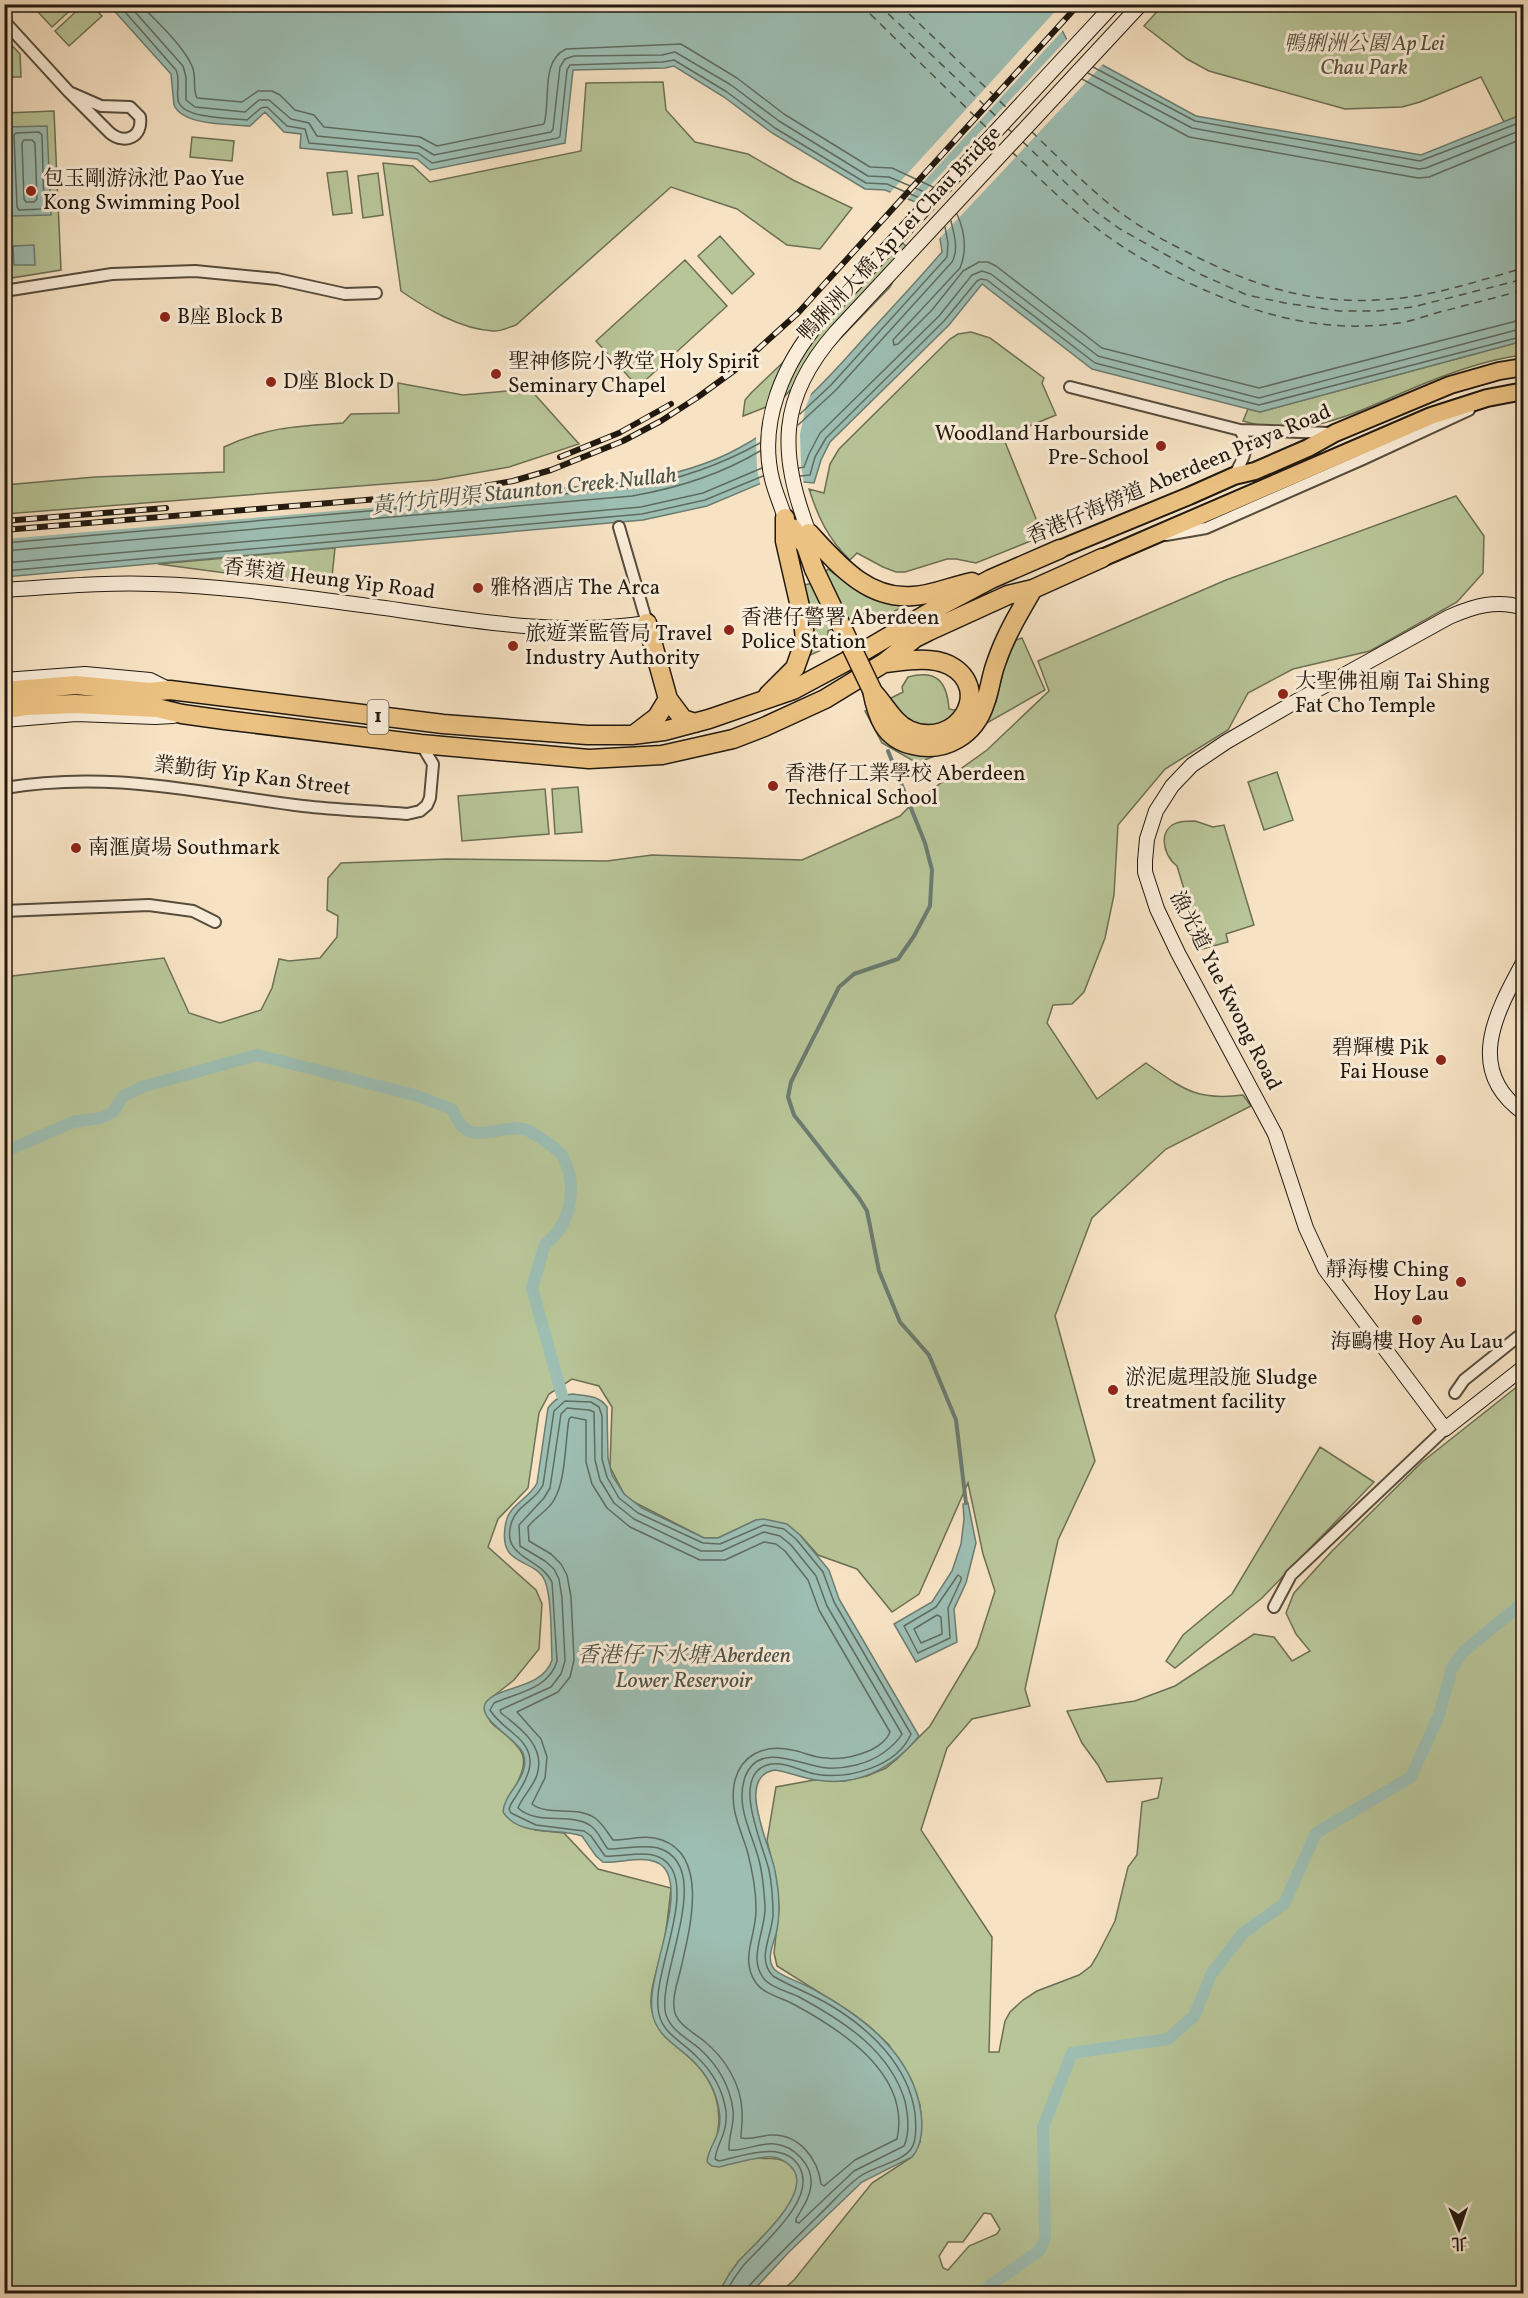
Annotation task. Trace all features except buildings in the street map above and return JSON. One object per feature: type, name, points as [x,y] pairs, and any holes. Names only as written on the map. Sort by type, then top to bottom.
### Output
[{"type":"highway","points":[[785,518],[854,578],[884,592],[912,596],[954,585],[991,579]]},
{"type":"highway","points":[[764,699],[795,668],[801,655],[805,631],[785,541],[785,518]]},
{"type":"highway","points":[[807,539],[814,569],[872,690],[898,723],[909,730],[922,733],[940,734],[975,712],[1010,628],[1033,589]]},
{"type":"highway","name":"香港仔海傍道 Aberdeen Praya Road","points":[[764,699],[793,690],[864,651],[921,615],[991,579],[1060,549]]},
{"type":"highway","name":"1","points":[[9,713],[75,704],[157,708],[182,714],[421,744],[589,759],[662,755],[733,739],[764,727],[825,699],[929,632],[1008,596],[1033,589],[1102,558]]},
{"type":"highway","points":[[647,623],[668,699],[682,719],[695,723]]},
{"type":"highway","points":[[884,663],[931,660],[948,665],[962,677],[975,712]]},
{"type":"highway","name":"1","points":[[8,687],[76,685],[149,692],[170,690],[443,724],[587,735],[632,735],[664,731],[695,723],[764,699]]},
{"type":"highway","points":[[632,735],[654,720],[668,699]]},
{"type":"main road","name":"香港仔海傍道 Aberdeen Praya Road","points":[[1060,549],[1182,500],[1234,476],[1255,471],[1335,434],[1466,380],[1524,367]]},
{"type":"main road","points":[[1102,558],[1159,536],[1413,424],[1487,398],[1524,391]]},
{"type":"street","name":"鴨脷洲大橋 Ap Lei Chau Bridge","points":[[785,518],[772,478],[769,432],[776,398],[795,355],[820,321],[1114,4]]},
{"type":"street","name":"鴨脷洲大橋 Ap Lei Chau Bridge","points":[[807,539],[789,465],[788,440],[794,403],[814,358],[1141,4]]},
{"type":"street","points":[[4,21],[69,92],[116,138],[129,139],[140,130],[140,117],[130,107],[101,106],[69,92]]},
{"type":"street","points":[[4,291],[123,273],[195,271],[277,279],[345,294],[376,293]]},
{"type":"street","points":[[1070,387],[1240,430],[1335,434]]},
{"type":"street","points":[[1234,476],[1246,452],[1245,438],[1240,430]]},
{"type":"street","points":[[619,527],[647,623]]},
{"type":"street","name":"香葉道 Heung Yip Road","points":[[4,590],[88,584],[154,584],[255,592],[545,628],[596,629],[647,623]]},
{"type":"street","name":"漁光道 Yue Kwong Road","points":[[1444,1429],[1333,1281],[1318,1257],[1275,1134],[1178,953],[1157,909],[1145,872],[1146,849],[1152,822],[1166,794],[1192,765],[1219,746],[1449,617],[1471,608],[1490,604],[1504,603],[1524,608]]},
{"type":"street","name":"業勤街 Yip Kan Street","points":[[4,788],[71,780],[142,783],[303,806],[407,814],[420,811],[428,805],[430,798],[433,764],[421,744]]},
{"type":"street","points":[[4,911],[149,905],[193,911],[215,921]]},
{"type":"street","points":[[1524,961],[1497,1014],[1489,1045],[1492,1068],[1500,1088],[1524,1113]]},
{"type":"street","points":[[1455,1393],[1464,1380],[1524,1332]]},
{"type":"street","points":[[1274,1607],[1291,1575],[1444,1429],[1524,1367]]},
{"type":"green space","points":[[84,4],[91,5],[102,16],[69,46],[55,31]]},
{"type":"green space","points":[[45,5],[76,5],[52,27],[38,12]]},
{"type":"green space","name":"鴨脷洲公園 Ap Lei Chau Park","points":[[1163,5],[1523,5],[1523,114],[1504,122],[1481,77],[1402,107],[1345,109],[1209,71],[1187,59],[1144,26]]},
{"type":"green space","points":[[4,37],[20,54],[21,77],[5,77]]},
{"type":"green space","points":[[663,82],[666,110],[695,142],[748,154],[793,180],[852,208],[820,249],[787,245],[737,209],[671,187],[516,325],[496,331],[468,326],[433,311],[401,291],[383,163],[413,166],[430,182],[581,151],[586,83]]},
{"type":"green space","name":"包玉剛游泳池 Pao Yue Kong Swimming Pool","points":[[54,111],[61,270],[5,279],[5,113]]},
{"type":"green space","points":[[192,137],[234,141],[232,161],[190,157]]},
{"type":"green space","points":[[347,171],[352,213],[333,215],[327,173]]},
{"type":"green space","points":[[378,173],[383,215],[363,218],[358,176]]},
{"type":"green space","points":[[720,236],[754,274],[732,294],[698,256]]},
{"type":"green space","points":[[898,239],[916,255],[897,274],[890,287],[779,402],[743,416],[745,400],[751,393],[801,345]]},
{"type":"green space","points":[[685,260],[727,306],[638,387],[596,341]]},
{"type":"green space","points":[[971,332],[990,338],[1044,378],[1042,383],[1056,415],[1003,437],[1043,536],[976,563],[947,559],[905,572],[896,572],[883,567],[857,553],[850,560],[825,527],[809,489],[824,493],[830,464],[839,449],[950,339],[958,334]]},
{"type":"green space","points":[[1523,341],[1523,355],[1498,359],[1460,370],[1331,421],[1284,429],[1243,421],[1248,409],[1260,412]]},
{"type":"green space","points":[[398,383],[463,395],[530,389],[579,444],[509,467],[436,480],[5,514],[5,485],[95,477],[224,472],[224,447],[254,435],[296,427],[343,423],[351,414],[399,413]]},
{"type":"green space","points":[[1456,496],[1484,536],[1483,573],[1457,602],[1370,651],[1293,669],[1248,693],[1228,730],[1165,769],[1118,825],[1114,895],[1105,938],[1084,992],[1072,1004],[1053,1005],[1047,1023],[1097,1099],[1146,1063],[1191,1091],[1213,1096],[1243,1095],[1251,1106],[1166,1149],[1092,1218],[1055,1316],[1095,1461],[1058,1540],[1025,1689],[1030,1706],[972,1719],[947,1748],[921,1830],[992,1937],[989,2052],[999,2052],[1005,2021],[1010,2012],[1037,1991],[1079,1975],[1091,1966],[1097,1956],[1115,1921],[1128,1867],[1137,1855],[1142,1802],[1158,1798],[1162,1778],[1107,1782],[1082,1743],[1067,1711],[1135,1701],[1175,1686],[1254,1634],[1274,1637],[1292,1661],[1310,1651],[1296,1634],[1286,1613],[1294,1593],[1332,1551],[1422,1462],[1523,1382],[1523,2293],[779,2293],[794,2280],[872,2183],[912,2157],[920,2142],[921,2118],[920,2105],[889,2045],[849,2011],[777,1966],[774,1953],[779,1908],[775,1873],[767,1841],[776,1787],[814,1780],[844,1781],[867,1776],[886,1768],[897,1759],[930,1726],[977,1647],[995,1591],[983,1554],[968,1483],[919,1594],[892,1612],[857,1569],[818,1555],[800,1535],[756,1520],[718,1538],[704,1538],[632,1501],[624,1494],[610,1467],[612,1407],[599,1386],[572,1379],[549,1394],[539,1413],[528,1488],[498,1519],[488,1547],[536,1590],[542,1604],[539,1649],[514,1680],[486,1702],[490,1721],[519,1748],[522,1754],[523,1766],[517,1783],[535,1830],[564,1833],[598,1869],[671,1888],[664,1943],[651,1995],[655,2020],[668,2039],[700,2069],[712,2087],[719,2120],[715,2143],[753,2157],[778,2159],[786,2162],[796,2172],[797,2184],[792,2199],[783,2214],[738,2262],[719,2293],[438,2294],[426,2290],[421,2294],[5,2293],[4,977],[164,958],[189,1013],[220,1023],[261,1010],[272,988],[279,959],[289,961],[320,958],[337,937],[338,916],[327,910],[328,878],[341,863],[447,859],[607,861],[652,855],[802,860],[900,816],[913,803],[987,750],[1049,691],[1038,661],[1226,580]],"holes":[[[984,2213],[991,2214],[1000,2229],[997,2234],[969,2246],[948,2270],[943,2268],[939,2256],[948,2242],[963,2242]]]},
{"type":"green space","points":[[335,548],[331,587],[158,564]]},
{"type":"green space","points":[[828,569],[854,585],[904,599],[904,606],[882,618],[863,614],[828,631],[828,647],[808,656],[814,629],[803,585],[814,583]]},
{"type":"green space","points":[[1022,638],[1045,690],[969,733],[959,747],[917,763],[882,743],[865,711],[903,692],[902,687],[908,677],[933,676],[939,680],[946,691],[949,709],[989,717],[996,702],[1010,642]]},
{"type":"green space","points":[[1277,772],[1293,820],[1264,830],[1248,782]]},
{"type":"green space","points":[[578,787],[582,832],[555,834],[552,789]]},
{"type":"green space","points":[[545,789],[549,834],[462,841],[458,796]]},
{"type":"green space","points":[[1195,821],[1213,827],[1224,825],[1254,925],[1226,934],[1228,942],[1202,949],[1177,866],[1168,855],[1164,842],[1168,829],[1173,825]]},
{"type":"green space","points":[[1320,1447],[1374,1482],[1262,1598],[1175,1668],[1166,1661],[1183,1635],[1232,1594]]},
{"type":"water","name":"黃竹坑明渠 Staunton Creek Nullah","points":[[109,5],[1057,5],[1062,30],[1068,42],[1097,62],[1196,116],[1421,155],[1523,114],[1523,341],[1260,412],[1092,369],[982,284],[949,325],[830,442],[821,460],[814,483],[771,479],[707,506],[643,520],[5,577],[5,537],[630,482],[700,466],[726,455],[757,437],[807,398],[942,252],[938,225],[918,203],[885,190],[865,189],[772,133],[724,97],[674,66],[573,70],[565,143],[430,170],[417,159],[300,148],[301,134],[284,132],[265,112],[250,126],[208,123],[187,117],[174,105],[171,74]]},
{"type":"water","points":[[47,126],[51,215],[11,216],[7,127]]},
{"type":"water","points":[[34,245],[35,265],[14,265],[13,246]]},
{"type":"water","name":"香港仔下水塘 Aberdeen Lower Reservoir","points":[[573,1394],[596,1398],[607,1407],[608,1458],[612,1475],[624,1494],[642,1508],[704,1538],[718,1538],[756,1520],[764,1519],[787,1524],[800,1535],[829,1570],[839,1599],[919,1736],[886,1766],[860,1778],[831,1781],[811,1779],[775,1770],[763,1775],[757,1785],[758,1814],[775,1871],[778,1894],[779,1919],[771,1952],[772,1965],[781,1974],[811,1988],[848,2010],[882,2038],[896,2054],[907,2072],[916,2092],[922,2124],[920,2142],[912,2157],[862,2182],[788,2253],[751,2293],[719,2293],[738,2262],[768,2231],[788,2205],[795,2192],[797,2180],[791,2167],[774,2157],[754,2158],[719,2167],[707,2162],[718,2133],[720,2119],[715,2096],[701,2070],[661,2033],[652,2011],[654,1979],[671,1903],[671,1886],[667,1872],[655,1861],[603,1862],[582,1836],[529,1829],[510,1820],[503,1812],[508,1797],[521,1777],[525,1762],[519,1747],[487,1716],[484,1710],[485,1704],[498,1693],[529,1683],[539,1677],[547,1670],[552,1660],[550,1609],[545,1581],[540,1573],[511,1555],[506,1548],[504,1537],[506,1522],[511,1511],[537,1483],[548,1408],[559,1398]]},
{"type":"water","points":[[968,1503],[976,1543],[966,1583],[954,1609],[957,1642],[916,1662],[894,1624],[932,1602],[952,1571],[961,1544],[963,1504]]},
{"type":"pier","points":[[1060,6],[1065,28],[905,202],[888,195]]},
{"type":"pier","points":[[1069,37],[1070,40],[1104,63],[938,240],[935,226],[929,217],[917,206],[912,205]]},
{"type":"pier","points":[[813,389],[806,406],[800,434],[804,485],[771,482],[761,487],[757,470],[756,435],[794,408]]},
{"type":"pier","points":[[509,490],[441,502],[5,539],[4,534]]},
{"type":"waterway","points":[[888,751],[925,843],[932,870],[930,906],[914,936],[898,959],[854,974],[839,987],[791,1082],[788,1097],[794,1115],[867,1211],[879,1271],[900,1322],[929,1355],[956,1420],[966,1503]]},
{"type":"waterway","points":[[4,1152],[73,1122],[101,1118],[113,1112],[123,1096],[145,1086],[257,1055],[415,1095],[452,1109],[457,1120],[468,1131],[485,1133],[514,1128],[530,1131],[561,1154],[568,1168],[570,1180],[571,1192],[566,1216],[561,1227],[545,1244],[532,1288],[562,1395]]},
{"type":"waterway","points":[[986,2294],[989,2286],[1039,2251],[1045,2239],[1043,2127],[1072,2053],[1168,2039],[1194,2016],[1212,1973],[1243,1933],[1284,1904],[1316,1833],[1411,1777],[1439,1715],[1452,1668],[1463,1652],[1524,1602]]},
{"type":"ferry route","points":[[860,4],[988,129]]},
{"type":"ferry route","points":[[878,4],[999,119]]},
{"type":"ferry route","points":[[899,4],[1008,109]]},
{"type":"ferry route","points":[[1006,127],[1014,134]]},
{"type":"ferry route","points":[[1031,131],[1095,192],[1144,228],[1170,244],[1238,276],[1286,291],[1336,300],[1390,299],[1441,291],[1524,268]]},
{"type":"ferry route","points":[[1022,141],[1095,211],[1120,229],[1202,275],[1247,295],[1339,311],[1378,311],[1413,307],[1524,279]]},
{"type":"ferry route","points":[[1011,151],[1071,208],[1129,251],[1215,295],[1268,313],[1321,324],[1376,325],[1405,322],[1524,290]]},
{"type":"railway","points":[[4,530],[438,494],[513,481],[551,470],[623,441],[661,421],[735,370],[798,313],[1079,4]]},
{"type":"railway","points":[[560,457],[619,433],[671,404]]},
{"type":"railway","points":[[4,521],[166,508]]},
{"type":"place","name":"包玉剛游泳池 Pao Yue Kong Swimming Pool","points":[[31,191]]},
{"type":"place","name":"B座 Block B","points":[[165,317]]},
{"type":"place","name":"聖神修院小教堂 Holy Spirit Seminary Chapel","points":[[496,374]]},
{"type":"place","name":"D座 Block D","points":[[271,382]]},
{"type":"place","name":"Woodland Harbourside Pre-School","points":[[1161,446]]},
{"type":"place","name":"雅格酒店 The Arca","points":[[478,588]]},
{"type":"place","name":"香港仔警署 Aberdeen Police Station","points":[[729,630]]},
{"type":"place","name":"旅遊業監管局 Travel Industry Authority","points":[[513,646]]},
{"type":"place","name":"大聖佛祖廟 Tai Shing Fat Cho Temple","points":[[1283,694]]},
{"type":"place","name":"香港仔工業學校 Aberdeen Technical School","points":[[773,786]]},
{"type":"place","name":"南滙廣場 Southmark","points":[[76,848]]},
{"type":"place","name":"碧輝樓 Pik Fai House","points":[[1441,1060]]},
{"type":"place","name":"靜海樓 Ching Hoy Lau","points":[[1461,1282]]},
{"type":"place","name":"海鷗樓 Hoy Au Lau","points":[[1417,1320]]},
{"type":"place","name":"淤泥處理設施 Sludge treatment facility","points":[[1113,1390]]}]
